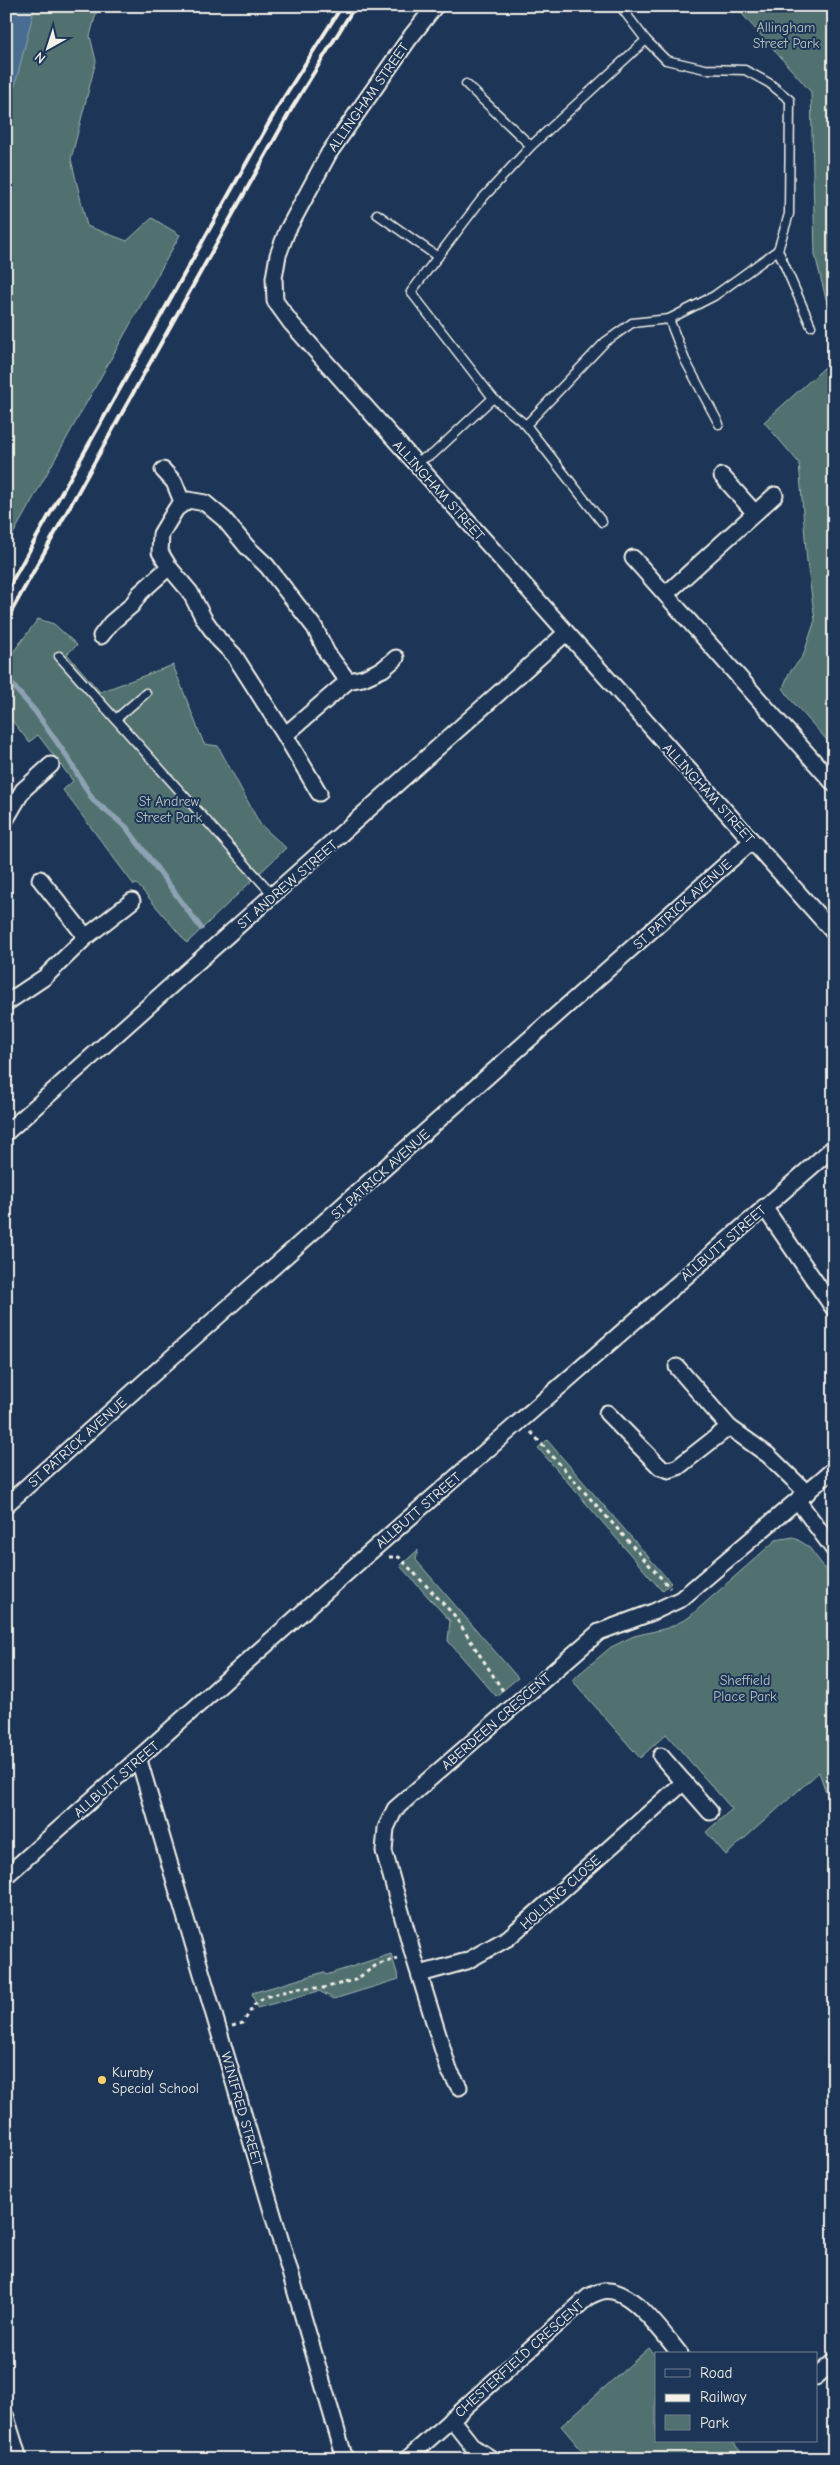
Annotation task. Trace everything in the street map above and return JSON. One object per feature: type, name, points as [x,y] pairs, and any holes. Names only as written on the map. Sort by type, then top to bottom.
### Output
[{"type":"street","name":"ALLINGHAM STREET","points":[[435,6],[409,39],[328,153],[287,231],[278,255],[274,278],[275,301],[291,323],[834,933]]},
{"type":"street","points":[[163,470],[174,482],[183,504]]},
{"type":"street","points":[[722,476],[754,513]]},
{"type":"street","points":[[666,594],[775,495]]},
{"type":"street","points":[[319,793],[234,655],[219,640],[204,619],[190,592],[169,567],[160,552],[161,534],[176,509],[188,500],[205,503],[224,519],[247,547],[267,566],[315,628],[327,653],[348,681]]},
{"type":"street","points":[[633,558],[834,784]]},
{"type":"street","points":[[101,636],[111,623],[132,605],[140,593],[169,567]]},
{"type":"street","name":"ST ANDREW STREET","points":[[6,1133],[566,633]]},
{"type":"street","points":[[285,735],[348,681],[363,678],[384,669],[396,658]]},
{"type":"street","points":[[6,819],[23,790],[51,764]]},
{"type":"street","name":"ST PATRICK AVENUE","points":[[6,1505],[752,841]]},
{"type":"street","points":[[40,879],[86,937]]},
{"type":"street","points":[[6,1003],[45,977],[86,937],[132,901]]},
{"type":"street","name":"ALLBUTT STREET","points":[[6,1876],[139,1760],[368,1554],[834,1147]]},
{"type":"street","points":[[764,1207],[834,1309]]},
{"type":"street","points":[[677,1367],[729,1427],[768,1456],[802,1497],[834,1550]]},
{"type":"street","points":[[607,1413],[660,1467],[669,1470],[678,1467],[729,1427]]},
{"type":"street","name":"ABERDEEN CRESCENT","points":[[459,2086],[449,2070],[413,1954],[384,1851],[386,1828],[395,1810],[599,1632],[653,1612],[680,1599],[834,1469]]},
{"type":"street","points":[[661,1756],[710,1812]]},
{"type":"street","name":"WINIFRED STREET","points":[[139,1760],[345,2459]]},
{"type":"street","name":"HOLLING CLOSE","points":[[420,1974],[467,1960],[508,1938],[684,1782]]},
{"type":"street","name":"CHESTERFIELD CRESCENT","points":[[407,2459],[588,2297],[604,2290],[620,2294],[637,2305],[678,2352]]},
{"type":"street","points":[[818,2375],[834,2361]]},
{"type":"street","points":[[6,2417],[19,2459]]},
{"type":"street","points":[[451,2419],[474,2447],[492,2459]]},
{"type":"lane","points":[[526,426],[605,342],[632,323],[669,319],[714,296],[778,250],[789,214],[790,100],[769,83],[745,70],[705,69],[666,60],[646,40],[620,6]]},
{"type":"lane","points":[[602,522],[526,426],[493,398],[411,292],[481,200],[531,146],[646,40]]},
{"type":"lane","points":[[466,84],[531,146]]},
{"type":"lane","points":[[377,214],[438,257]]},
{"type":"lane","points":[[778,250],[811,326]]},
{"type":"lane","points":[[669,319],[685,360],[719,424]]},
{"type":"lane","points":[[414,462],[432,454],[493,398]]},
{"type":"lane","points":[[59,656],[273,895]]},
{"type":"lane","points":[[116,719],[146,693]]},
{"type":"path","points":[[521,1420],[680,1599]]},
{"type":"path","points":[[368,1554],[377,1564],[387,1557],[399,1557],[454,1615],[503,1688],[510,1708]]},
{"type":"path","points":[[219,2030],[243,2024],[254,2005],[265,1997],[299,1988],[323,1988],[355,1980],[378,1964],[413,1954]]},
{"type":"green space","points":[[6,6],[98,6],[90,36],[96,61],[71,159],[87,226],[127,241],[152,218],[180,235],[6,547]]},
{"type":"green space","name":"Allingham Street Park","points":[[735,6],[834,6],[834,316],[826,299],[815,255],[811,92]]},
{"type":"green space","points":[[834,359],[834,748],[791,700],[783,688],[789,673],[803,656],[815,620],[807,562],[799,463],[764,422]]},
{"type":"green space","name":"St Andrew Street Park","points":[[38,619],[54,624],[77,645],[67,654],[100,692],[173,665],[204,744],[218,746],[260,824],[286,848],[187,943],[137,884],[134,885],[63,790],[73,781],[38,735],[29,742],[6,713],[6,666],[11,655]]},
{"type":"green space","points":[[547,1440],[671,1583],[662,1591],[538,1448]]},
{"type":"green space","name":"Sheffield Place Park","points":[[793,1537],[808,1546],[834,1580],[834,1815],[819,1772],[726,1855],[706,1832],[732,1809],[666,1734],[640,1758],[572,1680],[611,1647],[634,1636],[668,1628],[688,1618],[776,1540]]},
{"type":"green space","points":[[418,1550],[416,1560],[518,1678],[496,1696],[448,1641],[450,1621],[400,1566]]},
{"type":"green space","points":[[391,1954],[399,1979],[334,1999],[319,1991],[257,2008],[252,1993],[324,1972],[326,1975]]},
{"type":"green space","points":[[649,2348],[655,2355],[655,2442],[733,2442],[741,2452],[733,2459],[589,2459],[561,2426]]},
{"type":"water","points":[[6,6],[34,6],[15,85],[6,101]]},
{"type":"waterway","points":[[6,678],[35,711],[66,755],[93,800],[126,827],[201,928]]},
{"type":"railway","points":[[6,592],[279,105],[342,6]]},
{"type":"railway","points":[[6,621],[292,108],[355,6]]},
{"type":"place","name":"Kuraby Special School","points":[[102,2080]]}]
